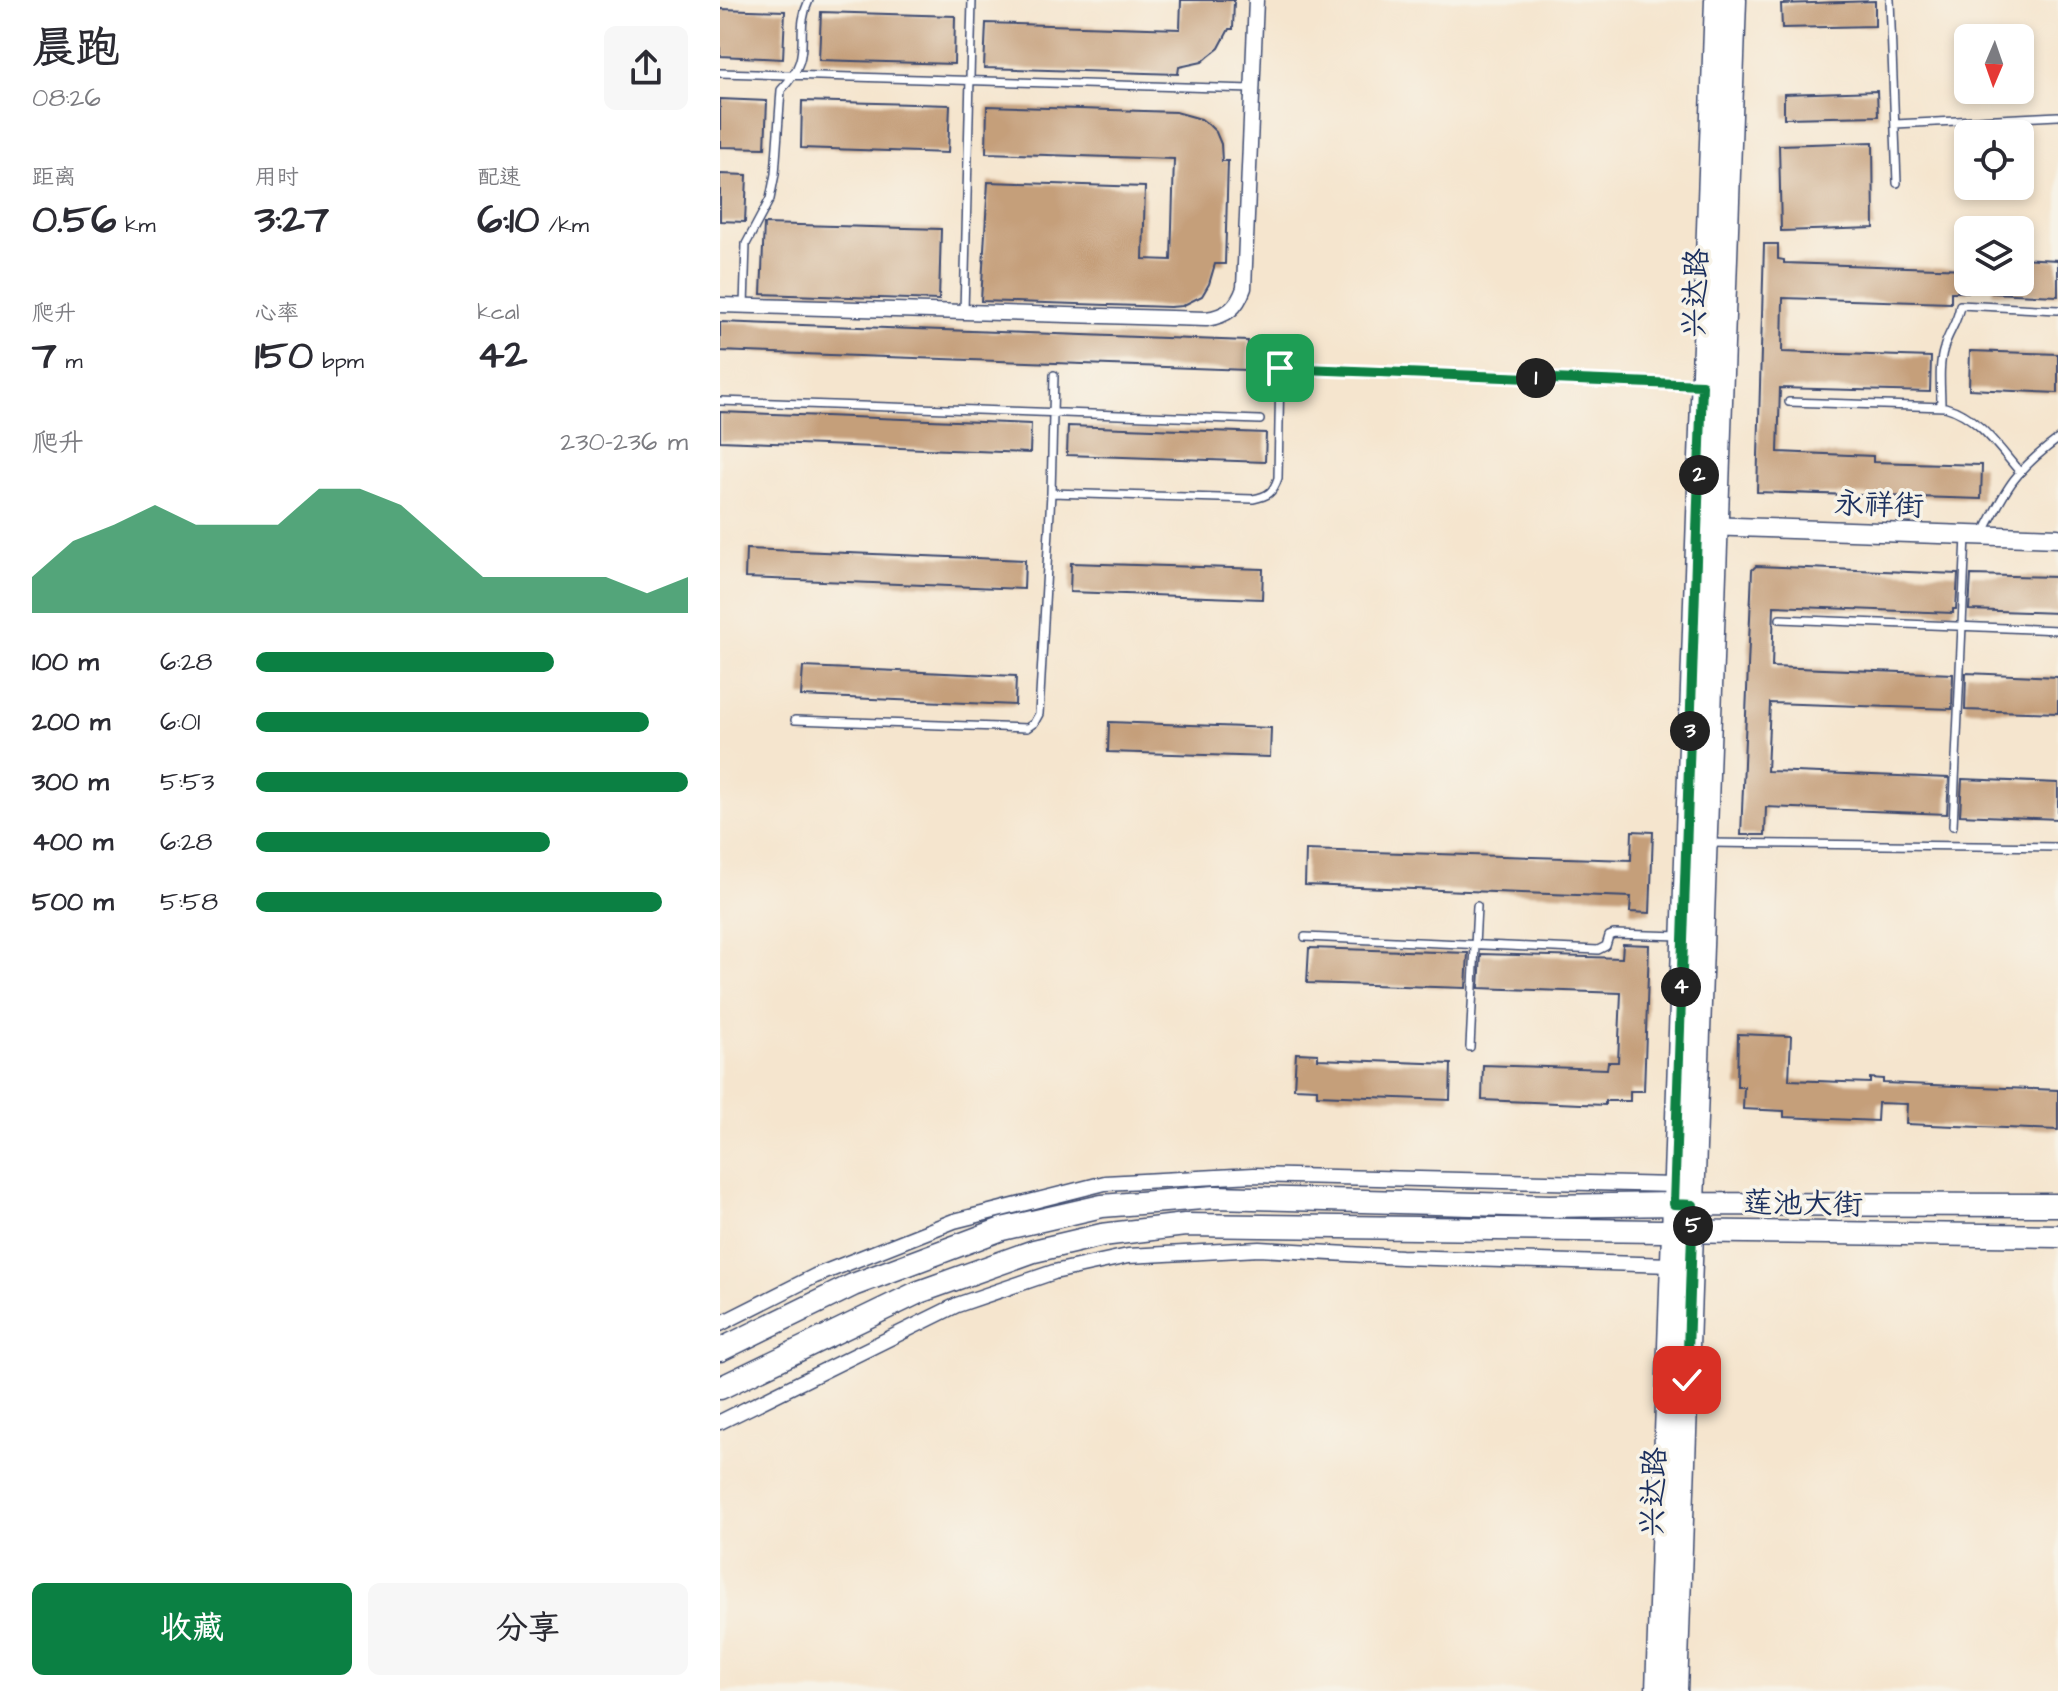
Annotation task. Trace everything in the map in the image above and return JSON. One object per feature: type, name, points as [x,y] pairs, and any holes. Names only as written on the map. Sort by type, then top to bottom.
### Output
[{"type":"main road","name":"兴达路","points":[[1680,1198],[1705,843],[1707,526],[1702,385],[1716,0]]},
{"type":"main road","name":"兴达路","points":[[1676,1691],[1683,1231],[1680,1198],[1683,936],[1735,0]]},
{"type":"main road","name":"莲池大街","points":[[720,1350],[853,1285],[1002,1229],[1102,1206],[1215,1197],[1549,1206],[1680,1198],[2058,1205]]},
{"type":"main road","name":"莲池大街","points":[[720,1388],[919,1292],[1034,1251],[1102,1235],[1185,1225],[2058,1236]]},
{"type":"main road","name":"兴达路","points":[[1657,1691],[1672,1265],[1683,1231]]},
{"type":"street","points":[[720,305],[1206,319],[1232,311],[1244,288],[1256,0]]},
{"type":"street","name":"永祥街","points":[[1707,526],[2058,538]]},
{"type":"street","points":[[720,1324],[815,1276],[954,1221],[1105,1183],[1254,1175],[1680,1198]]},
{"type":"street","points":[[720,1422],[957,1305],[1054,1272],[1128,1256],[1259,1249],[1401,1257],[1672,1265]]},
{"type":"lane","points":[[744,306],[746,244],[770,199],[775,174],[781,90],[796,75],[801,60],[804,10],[809,0]]},
{"type":"lane","points":[[964,312],[972,0]]},
{"type":"lane","points":[[1890,0],[1897,183]]},
{"type":"lane","points":[[720,73],[1252,89]]},
{"type":"lane","points":[[1895,124],[2058,116]]},
{"type":"lane","points":[[1941,407],[1942,353],[1946,339],[1958,321],[1960,305],[2058,310]]},
{"type":"lane","points":[[1051,493],[1253,499],[1268,496],[1275,489],[1278,478],[1280,368],[1702,385]]},
{"type":"lane","points":[[795,720],[1027,728],[1034,723],[1039,714],[1054,375]]},
{"type":"lane","points":[[720,401],[1260,420]]},
{"type":"lane","points":[[1789,402],[1941,407],[1958,411],[1969,417],[2019,471]]},
{"type":"lane","points":[[1953,826],[1962,626],[1974,535],[2019,471],[2058,439]]},
{"type":"lane","points":[[1780,619],[2058,630]]},
{"type":"lane","points":[[1705,843],[2058,847]]},
{"type":"lane","points":[[1470,1047],[1477,906]]},
{"type":"lane","points":[[1305,937],[1598,950],[1606,946],[1609,936],[1614,934],[1683,936]]},
{"type":"building","points":[[1181,0],[1234,0],[1233,29],[1229,29],[1219,48],[1202,62],[1179,67],[1178,74],[984,68],[986,23],[1180,29]]},
{"type":"building","points":[[1875,1],[1875,26],[1782,28],[1781,4]]},
{"type":"building","points":[[720,9],[785,11],[783,59],[720,56]]},
{"type":"building","points":[[821,12],[955,16],[954,64],[819,60]]},
{"type":"building","points":[[1877,91],[1878,116],[1784,118],[1784,94]]},
{"type":"building","points":[[720,99],[767,101],[765,148],[720,147]]},
{"type":"building","points":[[802,101],[950,105],[948,153],[801,148]]},
{"type":"building","points":[[987,106],[1176,112],[1201,119],[1209,125],[1221,144],[1222,161],[1228,161],[1225,264],[1215,264],[1202,296],[1182,306],[1170,307],[981,301],[988,182],[1145,187],[1143,259],[1171,260],[1174,159],[986,153]]},
{"type":"building","points":[[1873,142],[1874,228],[1781,231],[1779,145]]},
{"type":"building","points":[[720,174],[747,175],[745,222],[720,221]]},
{"type":"building","points":[[764,224],[941,229],[939,300],[761,294]]},
{"type":"building","points":[[1764,244],[1778,244],[1778,259],[1784,260],[1784,263],[1954,269],[1951,303],[1783,298],[1782,352],[1931,357],[1930,392],[1780,388],[1778,452],[1873,456],[1873,462],[1982,465],[1981,499],[1757,492]]},
{"type":"building","points":[[2034,259],[2058,260],[2058,296],[2034,295]]},
{"type":"building","points":[[720,322],[1248,341],[1247,370],[720,351]]},
{"type":"building","points":[[1970,351],[2058,354],[2058,393],[1969,389]]},
{"type":"building","points":[[720,412],[1031,424],[1030,453],[720,441]]},
{"type":"building","points":[[1068,426],[1266,433],[1265,462],[1067,455]]},
{"type":"building","points":[[746,549],[1025,560],[1024,589],[745,578]]},
{"type":"building","points":[[1071,563],[1263,569],[1262,599],[1070,592]]},
{"type":"building","points":[[1756,566],[1958,574],[1956,609],[1953,613],[1774,606],[1772,667],[1953,674],[1952,709],[1770,703],[1767,771],[1949,778],[1947,814],[1766,807],[1765,835],[1741,835],[1752,570]]},
{"type":"building","points":[[1971,575],[2058,577],[2058,613],[1969,610]]},
{"type":"building","points":[[803,667],[1016,676],[1015,705],[801,696]]},
{"type":"building","points":[[1966,673],[2058,677],[2058,713],[1965,710]]},
{"type":"building","points":[[1109,722],[1271,728],[1270,757],[1108,752]]},
{"type":"building","points":[[1962,779],[2058,783],[2058,819],[1960,815]]},
{"type":"building","points":[[1632,831],[1653,832],[1650,913],[1630,912],[1631,897],[1305,885],[1306,850],[1631,860]]},
{"type":"building","points":[[1623,944],[1649,945],[1644,1091],[1630,1091],[1630,1101],[1605,1101],[1605,1105],[1482,1100],[1483,1065],[1607,1069],[1608,1062],[1618,1062],[1621,993],[1479,988],[1481,954],[1622,958]]},
{"type":"building","points":[[1309,948],[1468,953],[1466,988],[1307,983]]},
{"type":"building","points":[[1738,1034],[1791,1036],[1789,1080],[1870,1083],[1870,1078],[1883,1079],[1883,1083],[2058,1090],[2058,1130],[1906,1124],[1907,1104],[1878,1103],[1877,1121],[1784,1117],[1784,1111],[1743,1109],[1744,1087],[1737,1087]]},
{"type":"building","points":[[1296,1053],[1318,1054],[1318,1059],[1451,1064],[1450,1100],[1317,1095],[1317,1089],[1294,1088]]},
{"type":"route","points":[[1280,368],[1702,385],[1674,1204],[1693,1205],[1687,1380]]}]
